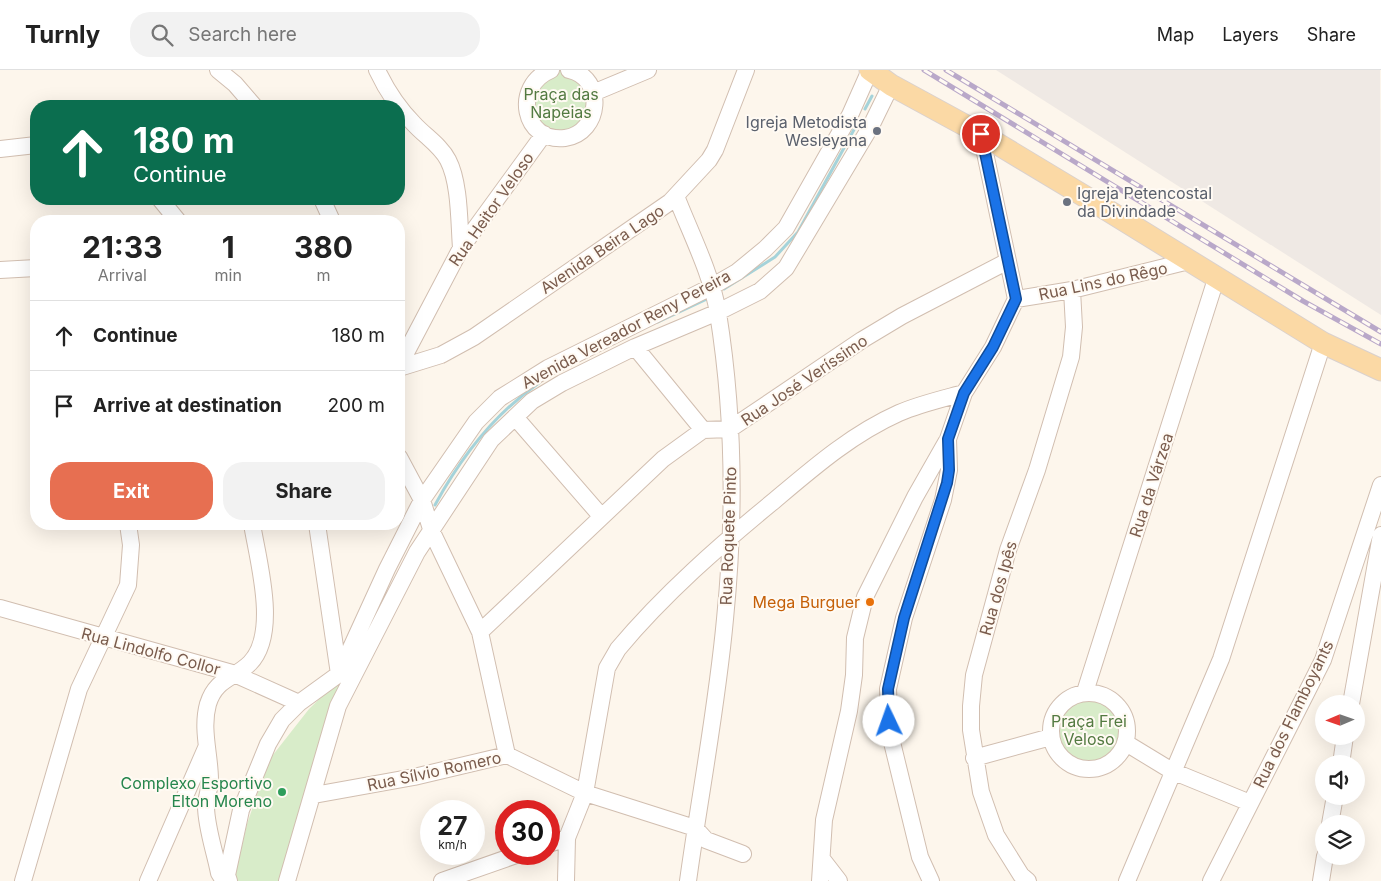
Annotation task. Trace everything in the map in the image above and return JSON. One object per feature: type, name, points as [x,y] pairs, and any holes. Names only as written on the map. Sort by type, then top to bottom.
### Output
[{"type":"main road","points":[[870,70],[891,85],[981,134],[1323,343],[1381,370]]},
{"type":"street","points":[[218,70],[235,84],[249,100]]},
{"type":"street","points":[[377,70],[395,100]]},
{"type":"street","points":[[552,70],[530,75],[526,109],[536,127],[544,134],[564,138],[582,130],[594,113],[593,93],[582,76],[569,70]]},
{"type":"street","points":[[593,93],[648,70]]},
{"type":"street","name":"Avenida Beira Lago","points":[[405,365],[442,355],[474,337],[584,263],[676,196],[709,160],[715,150],[746,70]]},
{"type":"street","name":"Avenida Vereador Reny Pereira","points":[[229,881],[227,875],[245,802],[268,744],[282,720],[299,703],[339,674],[387,569],[422,500],[476,422],[500,398],[548,368],[737,272],[765,249],[786,228],[850,114],[870,70]]},
{"type":"street","name":"Avenida Vereador Reny Pereira","points":[[287,881],[314,795],[338,706],[407,569],[491,440],[532,401],[562,383],[760,291],[786,268],[871,126],[891,85]]},
{"type":"street","points":[[405,113],[443,153],[450,164],[455,180],[461,248]]},
{"type":"street","points":[[850,114],[871,126]]},
{"type":"street","name":"Rua Heitor Veloso","points":[[405,355],[461,248],[544,134]]},
{"type":"street","points":[[820,881],[824,820],[849,711],[854,675],[855,638],[864,597],[915,497],[948,439],[964,393],[993,347],[1016,299],[981,134]]},
{"type":"street","points":[[0,149],[30,146]]},
{"type":"street","name":"Rua Roquete Pinto","points":[[676,196],[711,286],[718,312],[730,429],[730,537],[721,655],[688,881]]},
{"type":"street","points":[[165,205],[173,215]]},
{"type":"street","name":"Rua José Veríssimo","points":[[703,430],[730,429],[878,331],[1008,261]]},
{"type":"street","name":"Rua Lins do Rêgo","points":[[1016,299],[1072,290],[1189,262]]},
{"type":"street","points":[[0,270],[30,268]]},
{"type":"street","name":"Rua da Várzea","points":[[1085,692],[1216,279]]},
{"type":"street","name":"Rua dos Ipês","points":[[1028,881],[1021,874],[996,835],[982,792],[974,758],[971,730],[974,675],[1008,550],[1037,470],[1066,376],[1074,326],[1072,290]]},
{"type":"street","points":[[1127,881],[1221,659],[1323,343]]},
{"type":"street","points":[[480,632],[663,458],[703,430],[636,347]]},
{"type":"street","points":[[566,881],[567,838],[585,793],[610,661],[630,634],[730,537],[850,440],[914,406],[964,393]]},
{"type":"street","points":[[515,417],[601,516]]},
{"type":"street","points":[[931,881],[920,857],[890,734],[888,689],[904,618],[943,500],[949,470],[948,439]]},
{"type":"street","points":[[405,468],[422,500],[432,532],[480,632],[507,755]]},
{"type":"street","name":"Rua dos Flamboyants","points":[[1211,881],[1323,660],[1381,485]]},
{"type":"street","points":[[23,881],[79,689],[128,585],[131,545],[129,530]]},
{"type":"street","points":[[224,881],[219,873],[206,807],[210,780],[206,713],[213,692],[232,673],[251,661],[263,640],[265,606],[253,530]]},
{"type":"street","points":[[318,530],[339,674]]},
{"type":"street","points":[[1353,695],[1381,535]]},
{"type":"street","name":"Rua Lindolfo Collor","points":[[0,608],[232,673],[299,703]]},
{"type":"street","points":[[1085,692],[1109,697],[1119,706],[1125,717],[1128,730],[1126,743],[1120,754],[1110,763],[1098,768],[1085,769],[1073,766],[1062,759],[1055,749],[1051,737],[1051,724],[1055,712],[1062,702],[1073,695],[1085,692]]},
{"type":"street","points":[[974,758],[1051,737]]},
{"type":"street","points":[[1126,743],[1172,771],[1250,803]]},
{"type":"street","points":[[148,881],[207,747]]},
{"type":"street","name":"Rua Sílvio Romero","points":[[314,795],[414,777],[507,755],[585,793],[695,828],[706,840],[743,854]]},
{"type":"street","points":[[560,840],[567,838]]},
{"type":"street","points":[[822,859],[839,881]]},
{"type":"street","points":[[442,881],[495,862]]},
{"type":"street","points":[[1321,881],[1324,865]]},
{"type":"shaded area","points":[[996,70],[1380,70],[1381,315]]},
{"type":"green space","name":"Praça das Napeias","points":[[564,70],[583,78],[590,119],[563,136],[535,123],[530,92],[553,71]]},
{"type":"green space","name":"Complexo Esportivo Elton Moreno","points":[[345,674],[333,704],[279,881],[234,881],[247,824],[269,760],[309,709]]},
{"type":"green space","name":"Praça Frei Veloso","points":[[1083,701],[1095,701],[1106,706],[1114,714],[1119,725],[1117,743],[1106,756],[1095,761],[1083,761],[1072,756],[1064,748],[1059,737],[1059,725],[1064,714],[1072,706]]},
{"type":"waterway","points":[[865,109],[872,96]]},
{"type":"waterway","points":[[724,289],[775,257],[798,232],[856,126]]},
{"type":"waterway","points":[[658,322],[707,299]]},
{"type":"waterway","points":[[435,505],[467,453],[507,408],[539,383]]},
{"type":"railway","points":[[924,70],[1303,301],[1381,344]]},
{"type":"railway","points":[[946,70],[1381,332]]},
{"type":"place","name":"Igreja Metodista Wesleyana","points":[[877,131]]},
{"type":"place","name":"Igreja Petencostal da Divindade","points":[[1067,202]]},
{"type":"place","name":"Mega Burguer","points":[[870,602]]},
{"type":"place","name":"Complexo Esportivo Elton Moreno","points":[[282,792]]},
{"type":"route","points":[[889,721],[887,708],[888,689],[904,618],[947,483],[949,470],[948,439],[964,393],[993,347],[1016,299],[981,134]]}]
